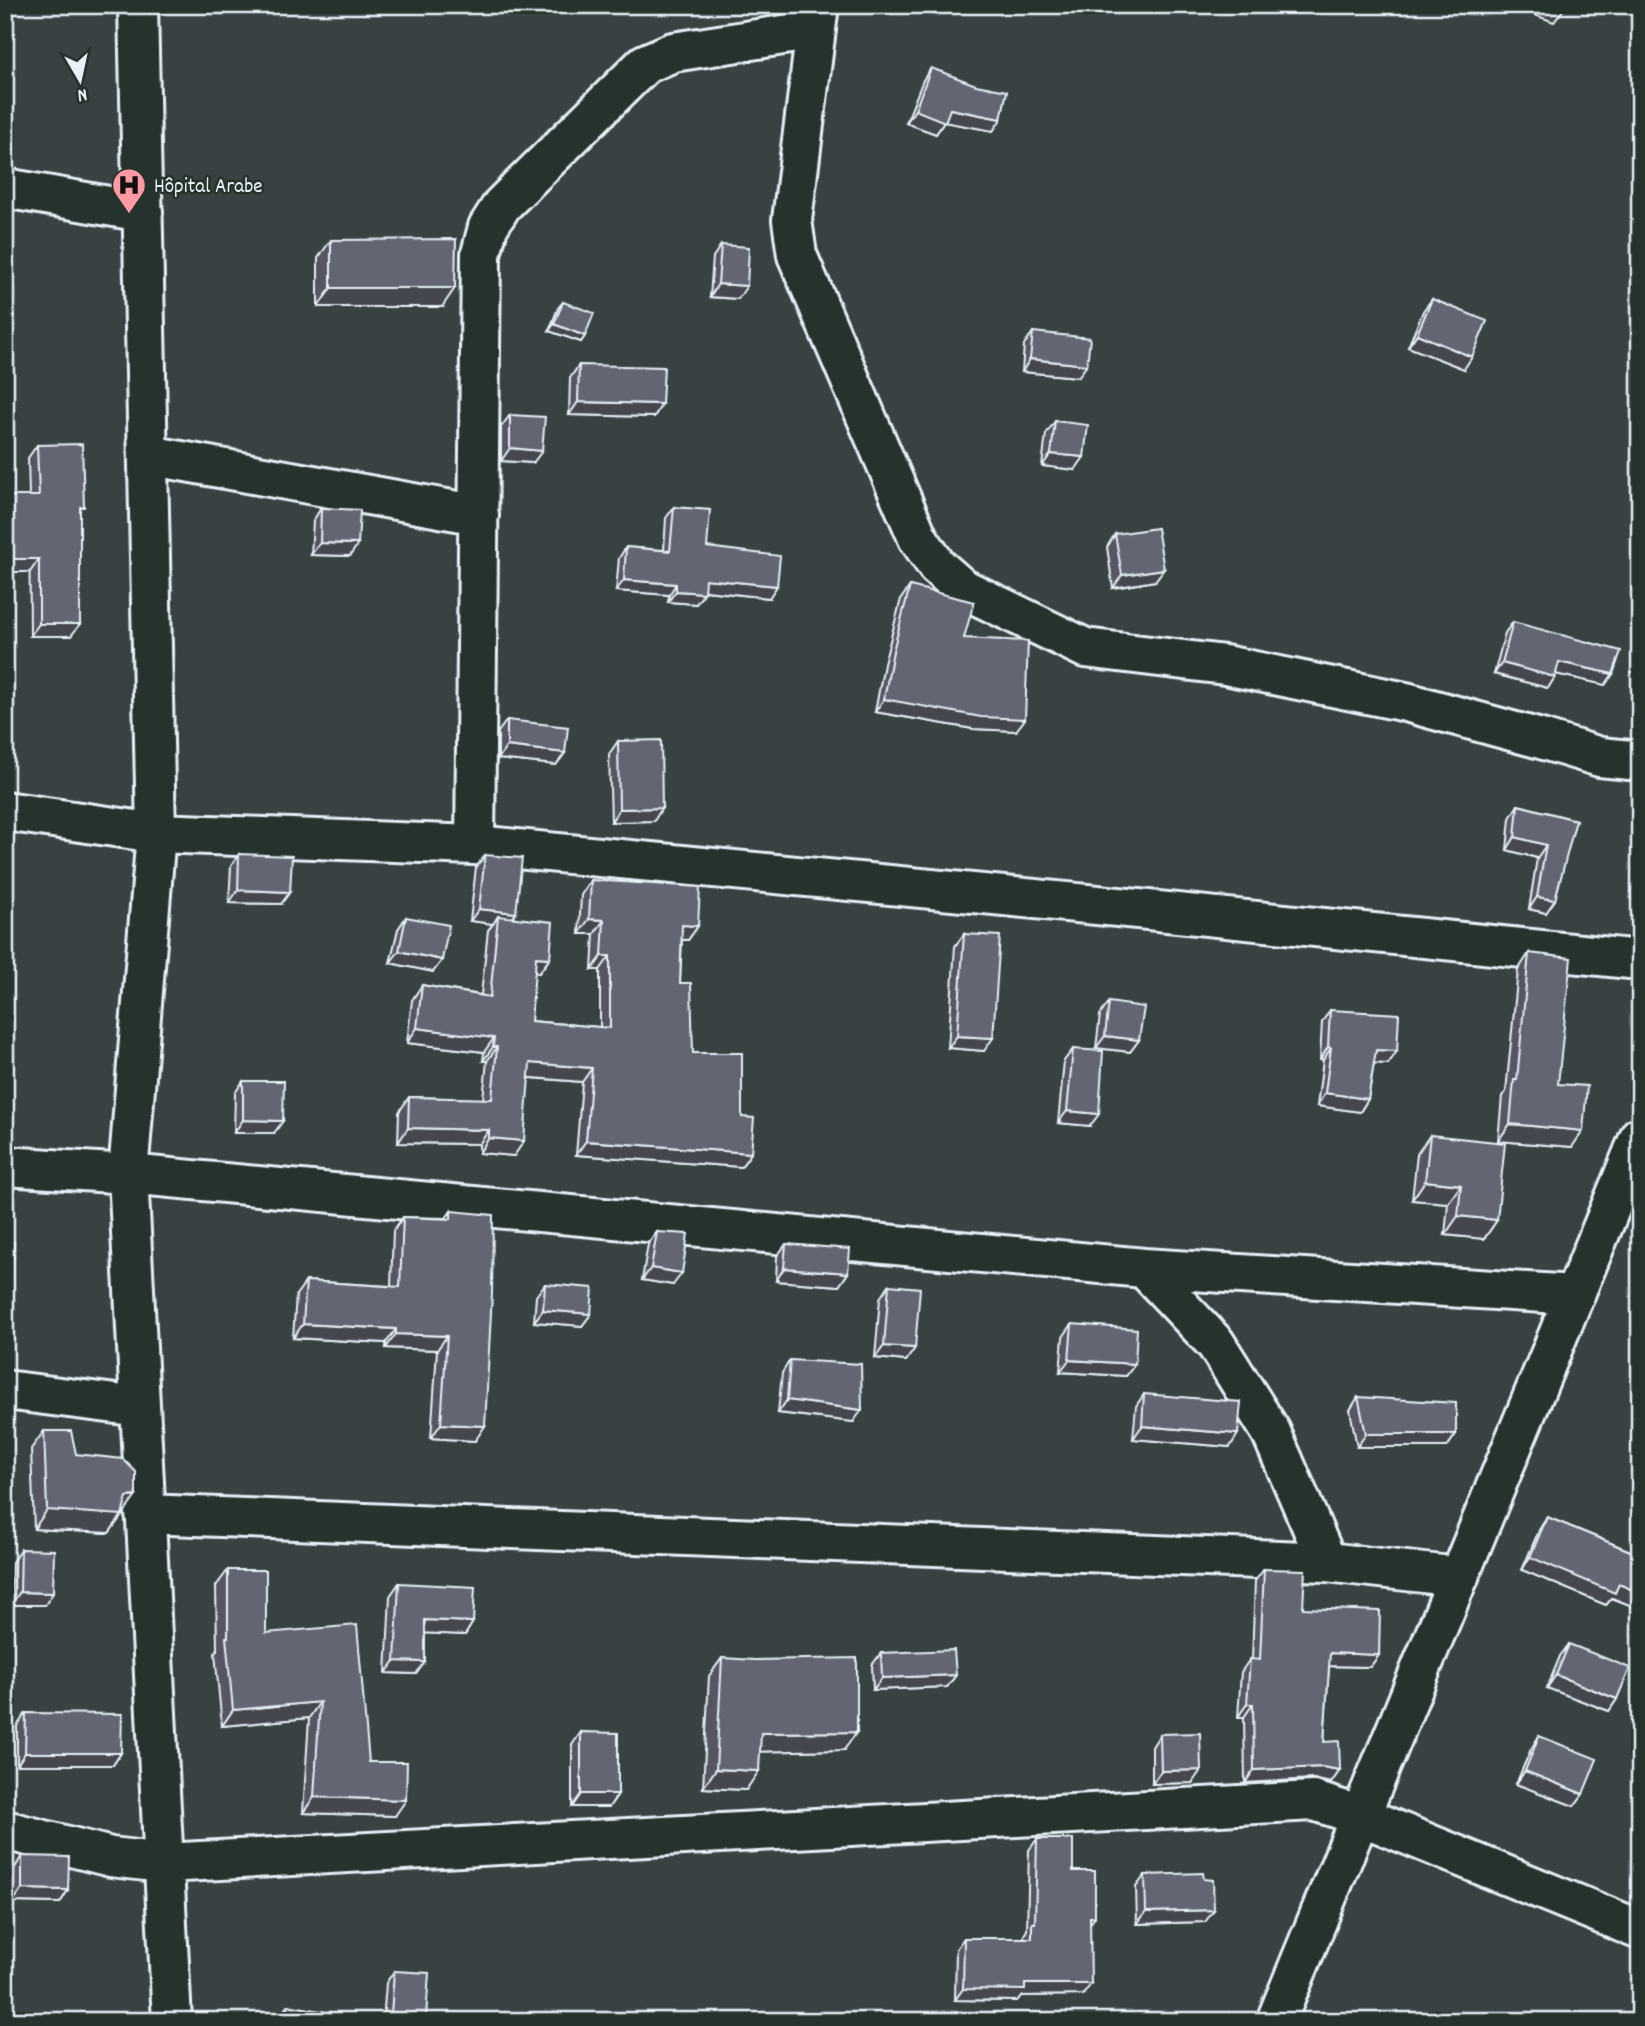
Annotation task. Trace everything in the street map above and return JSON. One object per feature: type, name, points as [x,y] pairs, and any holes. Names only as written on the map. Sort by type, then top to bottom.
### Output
[{"type":"street","points":[[138,5],[156,834],[128,1174],[172,2021]]},
{"type":"street","points":[[475,845],[481,254],[488,227],[502,205],[645,64],[673,52],[817,18],[792,220],[797,255],[918,538],[937,566],[962,588],[1085,648],[1237,667],[1406,702],[1541,738],[1600,757],[1640,761]]},
{"type":"street","points":[[5,188],[143,212]]},
{"type":"street","points":[[148,455],[479,516]]},
{"type":"street","points":[[5,811],[156,834],[475,845],[1640,960]]},
{"type":"street","points":[[1276,2021],[1575,1295],[1626,1210],[1640,1136]]},
{"type":"street","points":[[5,1166],[128,1174],[1144,1268],[1575,1295]]},
{"type":"street","points":[[1144,1268],[1216,1344],[1271,1432],[1327,1562]]},
{"type":"street","points":[[1210,1273],[1216,1344]]},
{"type":"street","points":[[5,1390],[140,1407]]},
{"type":"street","points":[[145,1514],[1327,1562],[1459,1577]]},
{"type":"street","points":[[5,1830],[111,1857],[164,1863],[1314,1801],[1361,1816],[1640,1930]]},
{"type":"building","points":[[1550,5],[1564,5],[1563,10]]},
{"type":"building","points":[[931,68],[976,85],[1007,91],[1001,119],[950,109],[945,122],[915,110]]},
{"type":"building","points":[[5,236],[13,236],[11,270],[5,270]]},
{"type":"building","points":[[456,239],[455,288],[331,288],[331,240]]},
{"type":"building","points":[[721,245],[749,247],[747,286],[718,284]]},
{"type":"building","points":[[1432,299],[1487,321],[1472,357],[1417,334]]},
{"type":"building","points":[[563,302],[594,313],[585,336],[554,324]]},
{"type":"building","points":[[1033,332],[1090,338],[1087,365],[1030,359]]},
{"type":"building","points":[[579,365],[664,367],[662,404],[578,402]]},
{"type":"building","points":[[510,415],[545,417],[542,451],[510,448]]},
{"type":"building","points":[[1055,421],[1088,425],[1084,457],[1051,454]]},
{"type":"building","points":[[82,444],[84,507],[80,507],[80,624],[39,624],[39,559],[5,559],[5,496],[39,496],[37,445]]},
{"type":"building","points":[[674,507],[710,510],[707,547],[780,556],[777,586],[705,579],[704,593],[676,591],[676,584],[624,580],[626,547],[670,551]]},
{"type":"building","points":[[321,508],[360,510],[358,544],[320,543]]},
{"type":"building","points":[[1157,528],[1164,569],[1122,575],[1115,534]]},
{"type":"building","points":[[910,586],[974,602],[964,638],[1028,641],[1025,719],[981,717],[884,699]]},
{"type":"building","points":[[1513,622],[1621,651],[1613,674],[1559,662],[1555,677],[1502,663]]},
{"type":"building","points":[[507,720],[568,727],[565,753],[507,746]]},
{"type":"building","points":[[661,740],[662,808],[619,809],[618,741]]},
{"type":"building","points":[[1518,805],[1576,820],[1555,900],[1537,897],[1546,845],[1515,837]]},
{"type":"building","points":[[239,854],[292,856],[290,892],[238,890]]},
{"type":"building","points":[[485,855],[522,858],[516,913],[479,909]]},
{"type":"building","points":[[591,880],[700,887],[698,926],[682,925],[680,983],[691,983],[693,1053],[742,1053],[742,1117],[754,1118],[751,1153],[586,1141],[592,1068],[530,1063],[524,1141],[489,1138],[489,1130],[408,1128],[409,1097],[492,1099],[497,1047],[493,1047],[494,1038],[417,1028],[422,985],[490,997],[498,916],[553,922],[550,958],[536,957],[531,1021],[610,1028],[610,956],[602,956],[604,920],[589,919]]},
{"type":"building","points":[[406,917],[449,925],[442,960],[399,951]]},
{"type":"building","points":[[964,934],[1000,936],[993,1038],[957,1036]]},
{"type":"building","points":[[1529,953],[1571,958],[1558,1084],[1587,1086],[1583,1131],[1510,1124]]},
{"type":"building","points":[[1109,1002],[1144,1007],[1139,1040],[1105,1036]]},
{"type":"building","points":[[1330,1010],[1399,1014],[1397,1051],[1376,1050],[1368,1099],[1325,1093],[1331,1048],[1328,1047]]},
{"type":"building","points":[[1073,1049],[1103,1051],[1099,1114],[1067,1111]]},
{"type":"building","points":[[243,1081],[284,1081],[283,1121],[243,1120]]},
{"type":"building","points":[[1430,1135],[1505,1143],[1497,1220],[1458,1216],[1461,1185],[1425,1181]]},
{"type":"building","points":[[451,1211],[493,1215],[485,1426],[441,1424],[447,1336],[396,1334],[396,1329],[303,1324],[306,1281],[400,1287],[403,1217],[451,1219]]},
{"type":"building","points":[[657,1232],[688,1234],[682,1273],[651,1268]]},
{"type":"building","points":[[5,1242],[14,1242],[12,1288],[5,1288]]},
{"type":"building","points":[[786,1244],[850,1249],[848,1273],[784,1268]]},
{"type":"building","points":[[545,1284],[593,1288],[591,1314],[543,1310]]},
{"type":"building","points":[[889,1285],[920,1288],[915,1348],[884,1346]]},
{"type":"building","points":[[1072,1324],[1137,1329],[1135,1364],[1069,1360]]},
{"type":"building","points":[[790,1360],[861,1364],[862,1410],[787,1400]]},
{"type":"building","points":[[1144,1394],[1241,1402],[1238,1434],[1142,1426]]},
{"type":"building","points":[[1358,1397],[1456,1403],[1456,1434],[1366,1434]]},
{"type":"building","points":[[44,1431],[71,1431],[76,1454],[123,1459],[136,1472],[136,1496],[127,1497],[122,1515],[47,1510]]},
{"type":"building","points":[[1547,1517],[1640,1555],[1640,1593],[1619,1584],[1615,1593],[1530,1557]]},
{"type":"building","points":[[21,1549],[54,1550],[53,1593],[20,1592]]},
{"type":"building","points":[[1264,1569],[1305,1570],[1303,1608],[1380,1611],[1379,1655],[1330,1653],[1324,1742],[1339,1741],[1340,1770],[1322,1767],[1254,1770],[1253,1704],[1247,1704],[1250,1659],[1260,1660]]},
{"type":"building","points":[[228,1570],[266,1570],[266,1633],[357,1625],[369,1762],[407,1762],[406,1800],[314,1797],[320,1702],[233,1710],[226,1637]]},
{"type":"building","points":[[399,1583],[475,1587],[473,1622],[425,1620],[425,1662],[395,1661]]},
{"type":"building","points":[[1569,1644],[1630,1668],[1617,1699],[1556,1675]]},
{"type":"building","points":[[954,1650],[956,1675],[882,1678],[881,1653]]},
{"type":"building","points":[[722,1658],[857,1658],[857,1732],[761,1733],[759,1771],[716,1769]]},
{"type":"building","points":[[26,1713],[122,1714],[121,1753],[25,1753]]},
{"type":"building","points":[[581,1732],[618,1733],[618,1794],[581,1794]]},
{"type":"building","points":[[1200,1733],[1201,1770],[1161,1771],[1160,1734]]},
{"type":"building","points":[[1539,1736],[1597,1759],[1583,1794],[1525,1771]]},
{"type":"building","points":[[1037,1839],[1073,1839],[1073,1871],[1095,1871],[1095,1917],[1090,1917],[1091,1984],[1025,1984],[1025,1990],[963,1989],[964,1938],[1032,1938],[1032,1923],[1035,1923]]},
{"type":"building","points":[[22,1856],[69,1857],[68,1890],[22,1889]]},
{"type":"building","points":[[1203,1873],[1204,1879],[1213,1880],[1214,1910],[1146,1912],[1145,1875]]},
{"type":"building","points":[[394,1971],[429,1973],[426,2018],[391,2015]]},
{"type":"building","points":[[288,2005],[337,2014],[336,2021],[284,2021]]},
{"type":"place","name":"Hôpital Arabe","points":[[129,215]]}]
